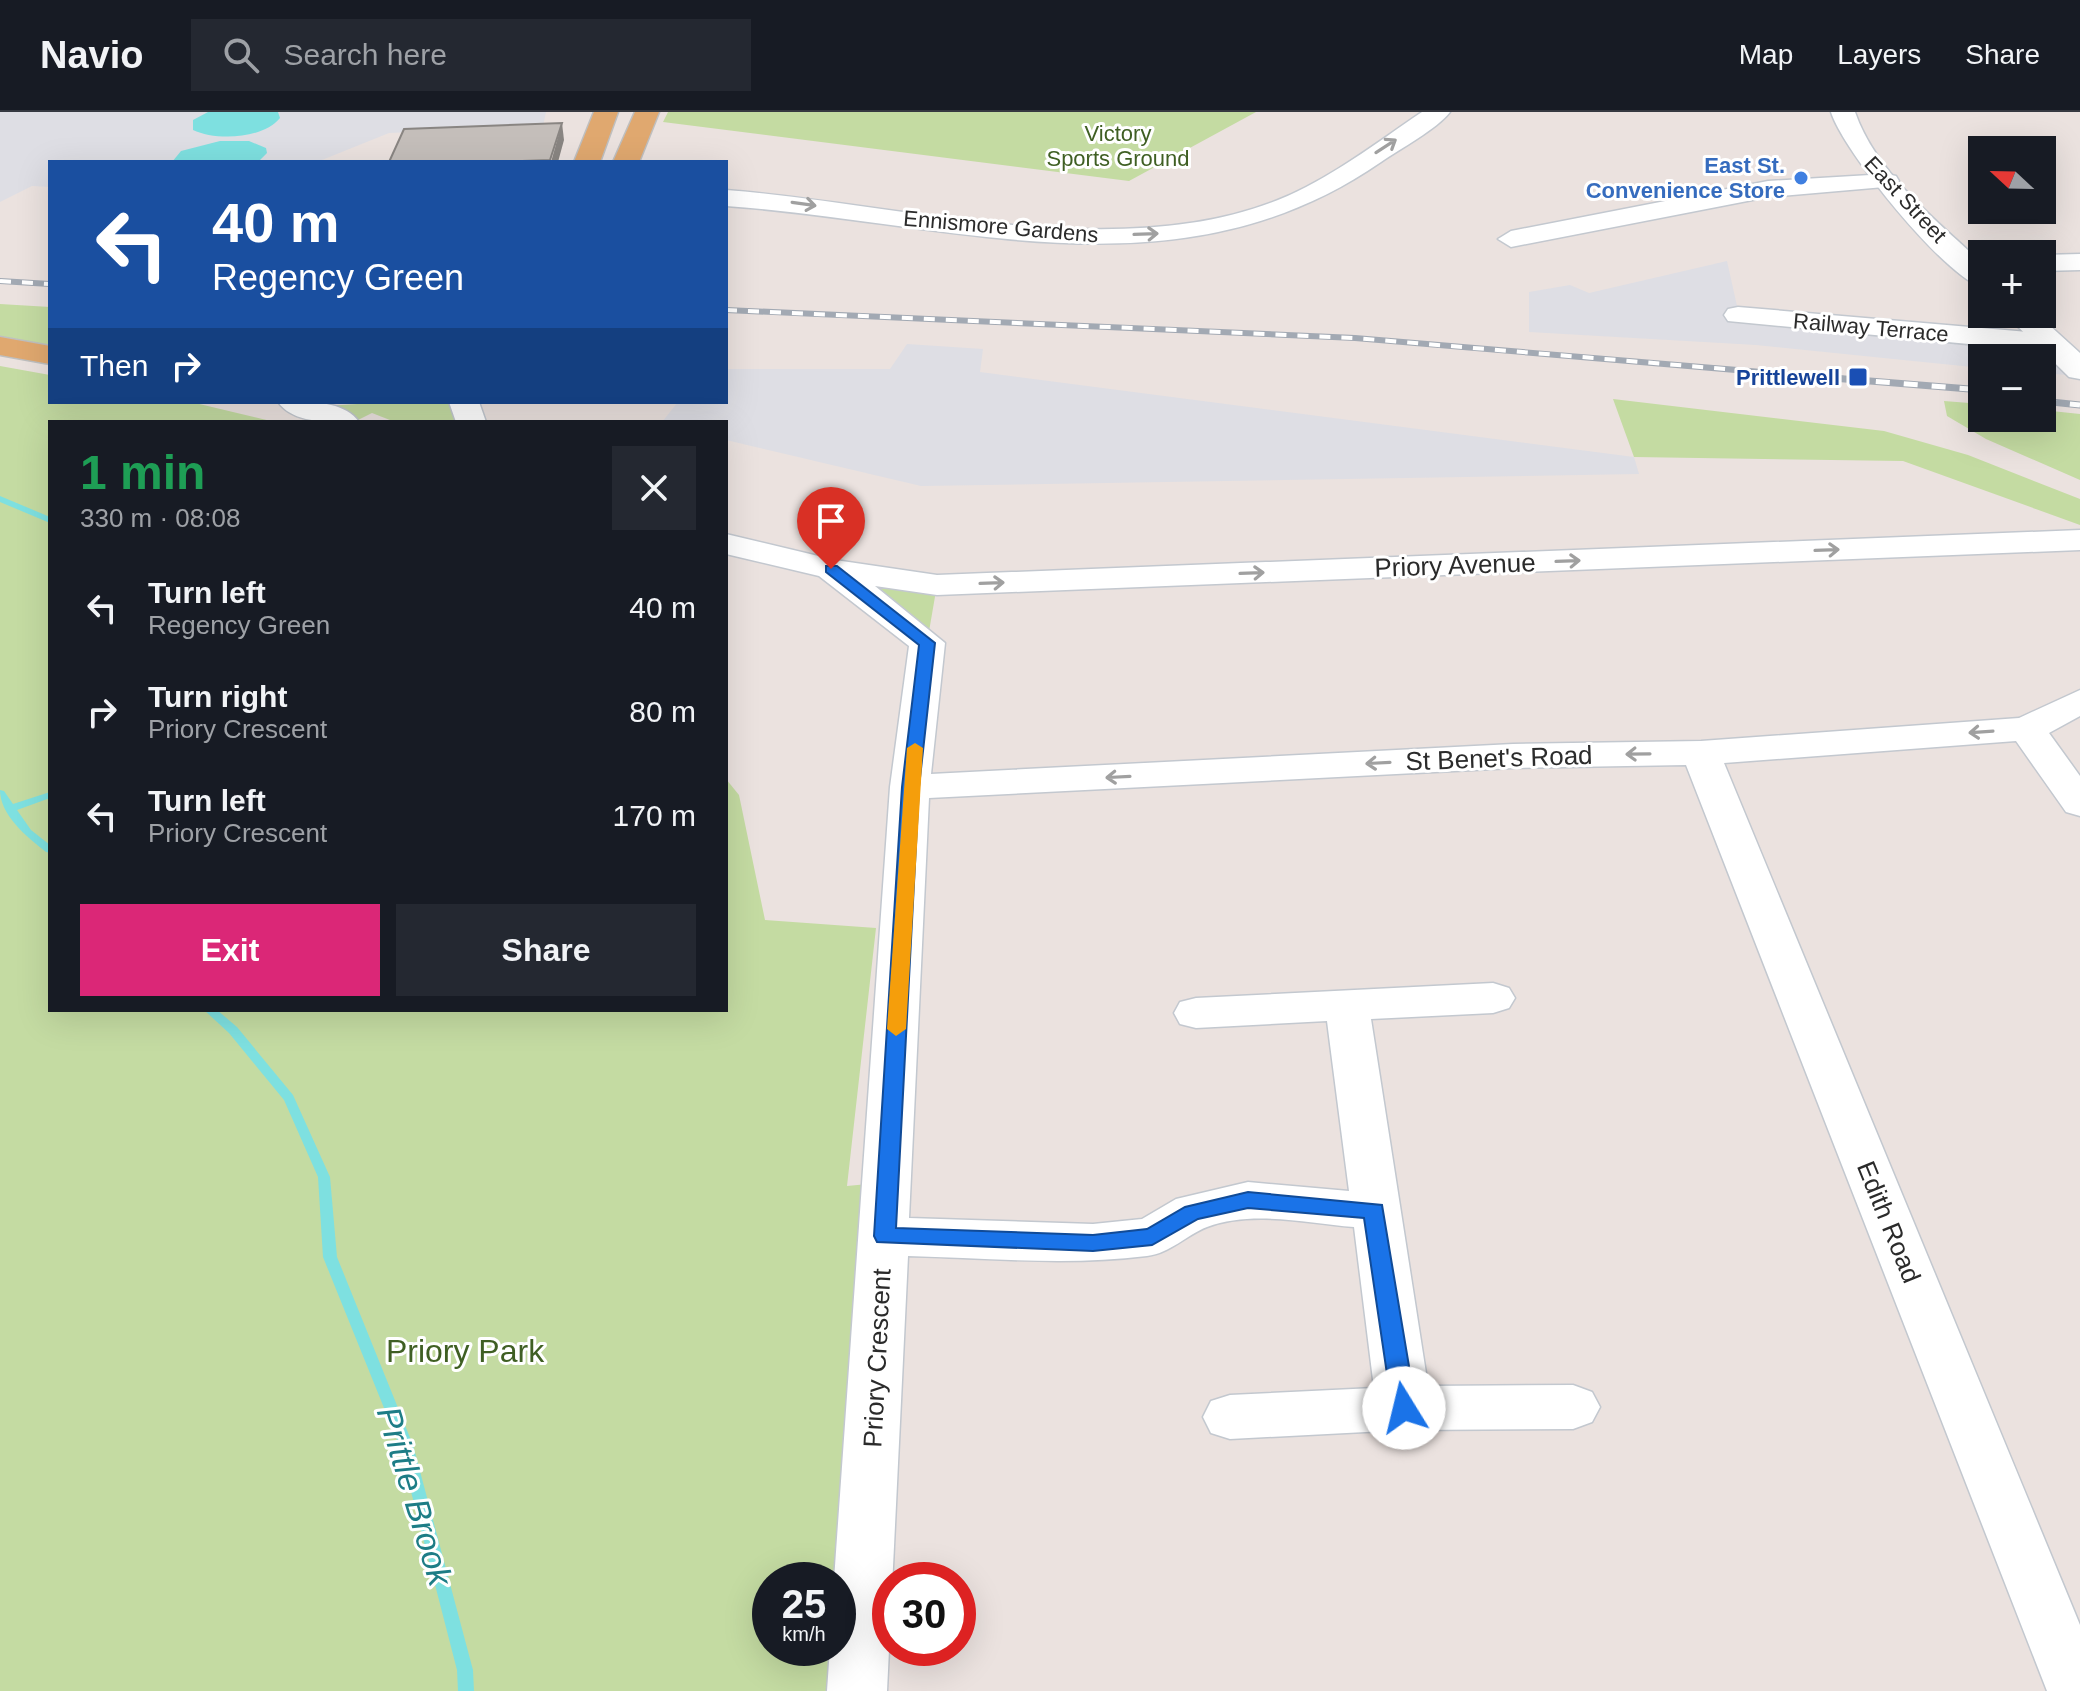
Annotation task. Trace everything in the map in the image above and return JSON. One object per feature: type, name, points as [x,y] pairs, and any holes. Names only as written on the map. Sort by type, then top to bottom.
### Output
[{"type":"main road","points":[[588,160],[606,112]]},
{"type":"main road","points":[[627,160],[647,112]]},
{"type":"main road","name":"East Street","points":[[1843,112],[1853,139],[1887,181],[1968,259]]},
{"type":"main road","points":[[2035,328],[2080,370]]},
{"type":"main road","points":[[0,346],[48,355]]},
{"type":"street","name":"Ennismore Gardens","points":[[728,198],[772,199],[1007,231],[1104,236],[1167,234],[1251,218],[1285,207],[1328,184],[1438,112]]},
{"type":"street","points":[[1511,239],[1768,189],[1887,181]]},
{"type":"street","points":[[2056,263],[2080,262]]},
{"type":"street","name":"Railway Terrace","points":[[1738,315],[2051,343]]},
{"type":"street","points":[[298,404],[339,420]]},
{"type":"street","name":"Priory Avenue","points":[[831,569],[937,585],[2080,540]]},
{"type":"street","points":[[728,544],[831,569],[927,643]]},
{"type":"street","name":"Priory Crescent","points":[[857,1691],[910,787],[937,585]]},
{"type":"street","name":"St Benet's Road","points":[[910,787],[1513,756],[1701,753],[2027,729],[2080,701]]},
{"type":"street","points":[[2027,729],[2080,804]]},
{"type":"street","name":"Edith Road","points":[[1701,753],[2077,1691]]},
{"type":"street","points":[[1196,1013],[1493,998]]},
{"type":"street","points":[[1347,1005],[1404,1408]]},
{"type":"street","points":[[884,1236],[1093,1243],[1152,1237],[1193,1212],[1248,1200],[1374,1211]]},
{"type":"street","points":[[1230,1417],[1404,1408],[1573,1407]]},
{"type":"shaded area","points":[[0,112],[546,112],[543,126],[389,133],[322,160],[48,160],[48,187],[32,186],[0,202]]},
{"type":"shaded area","points":[[1727,261],[1739,315],[2052,344],[1968,344],[1968,367],[1756,345],[1529,332],[1529,292],[1570,285],[1589,293]]},
{"type":"shaded area","points":[[907,344],[983,349],[980,372],[1634,457],[1639,474],[921,486],[728,440],[728,420],[664,420],[676,404],[728,404],[728,369],[890,369]]},
{"type":"shaded area","points":[[2056,349],[2080,376],[2056,374]]},
{"type":"green space","name":"Victory Sports Ground","points":[[668,112],[1256,112],[1129,181],[663,122]]},
{"type":"green space","points":[[0,304],[48,307],[48,350],[0,341]]},
{"type":"green space","name":"Priory Park","points":[[0,366],[48,375],[48,404],[199,404],[267,420],[48,420],[48,1012],[728,1012],[728,781],[739,795],[765,920],[876,928],[847,1186],[868,1184],[839,1562],[752,1562],[752,1666],[836,1666],[834,1691],[0,1691]]},
{"type":"green space","points":[[1613,399],[1884,431],[1968,455],[2080,499],[2080,525],[1903,461],[1634,457]]},
{"type":"green space","points":[[1944,401],[1968,403],[1968,428],[1947,416]]},
{"type":"green space","points":[[456,404],[460,420],[390,420],[372,413],[353,420],[311,407]]},
{"type":"green space","points":[[2056,411],[2080,414],[2080,480],[1974,432],[2056,432]]},
{"type":"green space","points":[[831,569],[937,585],[927,643]]},
{"type":"water","points":[[208,112],[278,112],[280,118],[262,130],[239,136],[214,136],[193,130],[193,120]]},
{"type":"water","points":[[220,141],[249,141],[266,148],[267,153],[260,160],[174,160],[181,151]]},
{"type":"building","points":[[562,123],[550,160],[390,160],[404,129]]},
{"type":"waterway","points":[[0,499],[48,519]]},
{"type":"waterway","name":"Prittle Brook","points":[[0,793],[11,809]]},
{"type":"waterway","points":[[11,809],[48,796]]},
{"type":"waterway","name":"Prittle Brook","points":[[11,809],[27,832],[48,848]]},
{"type":"waterway","name":"Prittle Brook","points":[[212,1012],[233,1030],[289,1098],[324,1177],[330,1257],[406,1445],[465,1670],[466,1691]]},
{"type":"railway","points":[[0,281],[48,284]]},
{"type":"railway","points":[[728,310],[1355,338],[1823,377]]},
{"type":"railway","points":[[1823,377],[1968,389]]},
{"type":"railway","points":[[1823,377],[1844,379]]},
{"type":"railway","points":[[2056,402],[2080,405]]},
{"type":"slow traffic","points":[[896,1029],[915,748]]},
{"type":"place","name":"East St. Convenience Store","points":[[1801,178]]},
{"type":"place","name":"Prittlewell","points":[[1858,377]]},
{"type":"route","points":[[831,569],[927,643],[910,787],[884,1236],[1093,1243],[1152,1237],[1193,1212],[1248,1200],[1374,1211],[1404,1408]]}]
